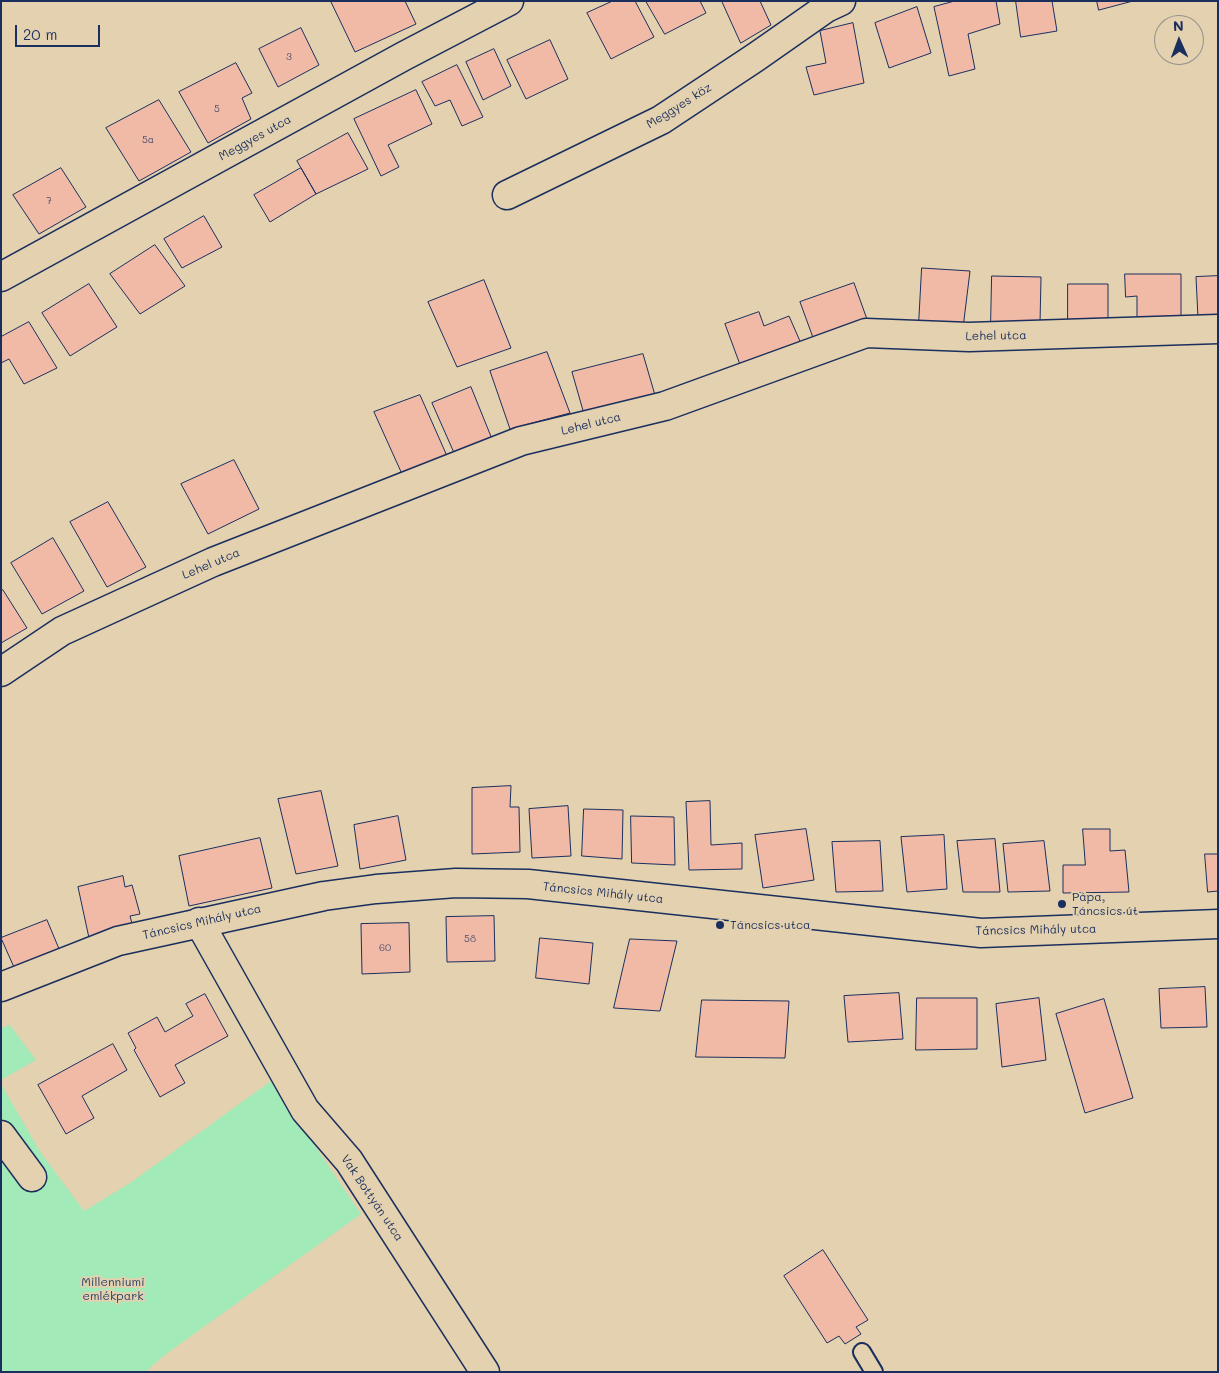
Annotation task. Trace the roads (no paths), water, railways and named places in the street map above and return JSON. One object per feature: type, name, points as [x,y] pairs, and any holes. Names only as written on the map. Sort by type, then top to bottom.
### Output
[{"type":"street","name":"Meggyes utca","points":[[1,277],[509,1]]},
{"type":"street","name":"Meggyes köz","points":[[507,195],[660,120],[826,8],[841,1]]},
{"type":"street","name":"Lehel utca","points":[[1,672],[62,632],[213,562],[521,441],[665,406],[866,333],[969,337],[1218,329]]},
{"type":"street","name":"Táncsics Mihály utca","points":[[1,987],[118,941],[199,922],[324,896],[376,889],[456,883],[528,884],[981,933],[1218,924]]},
{"type":"street","name":"Vak Bottyán utca","points":[[199,922],[305,1110],[349,1161],[485,1372]]},
{"type":"street","points":[[1,1135],[32,1177]]},
{"type":"lane","points":[[862,1352],[874,1372]]},
{"type":"place","name":"Pápa, Táncsics út","points":[[1062,904]]},
{"type":"place","name":"Táncsics utca","points":[[720,925]]},
{"type":"park label","name":"Millenniumi emlékpark","points":[[113,1289]]}]
